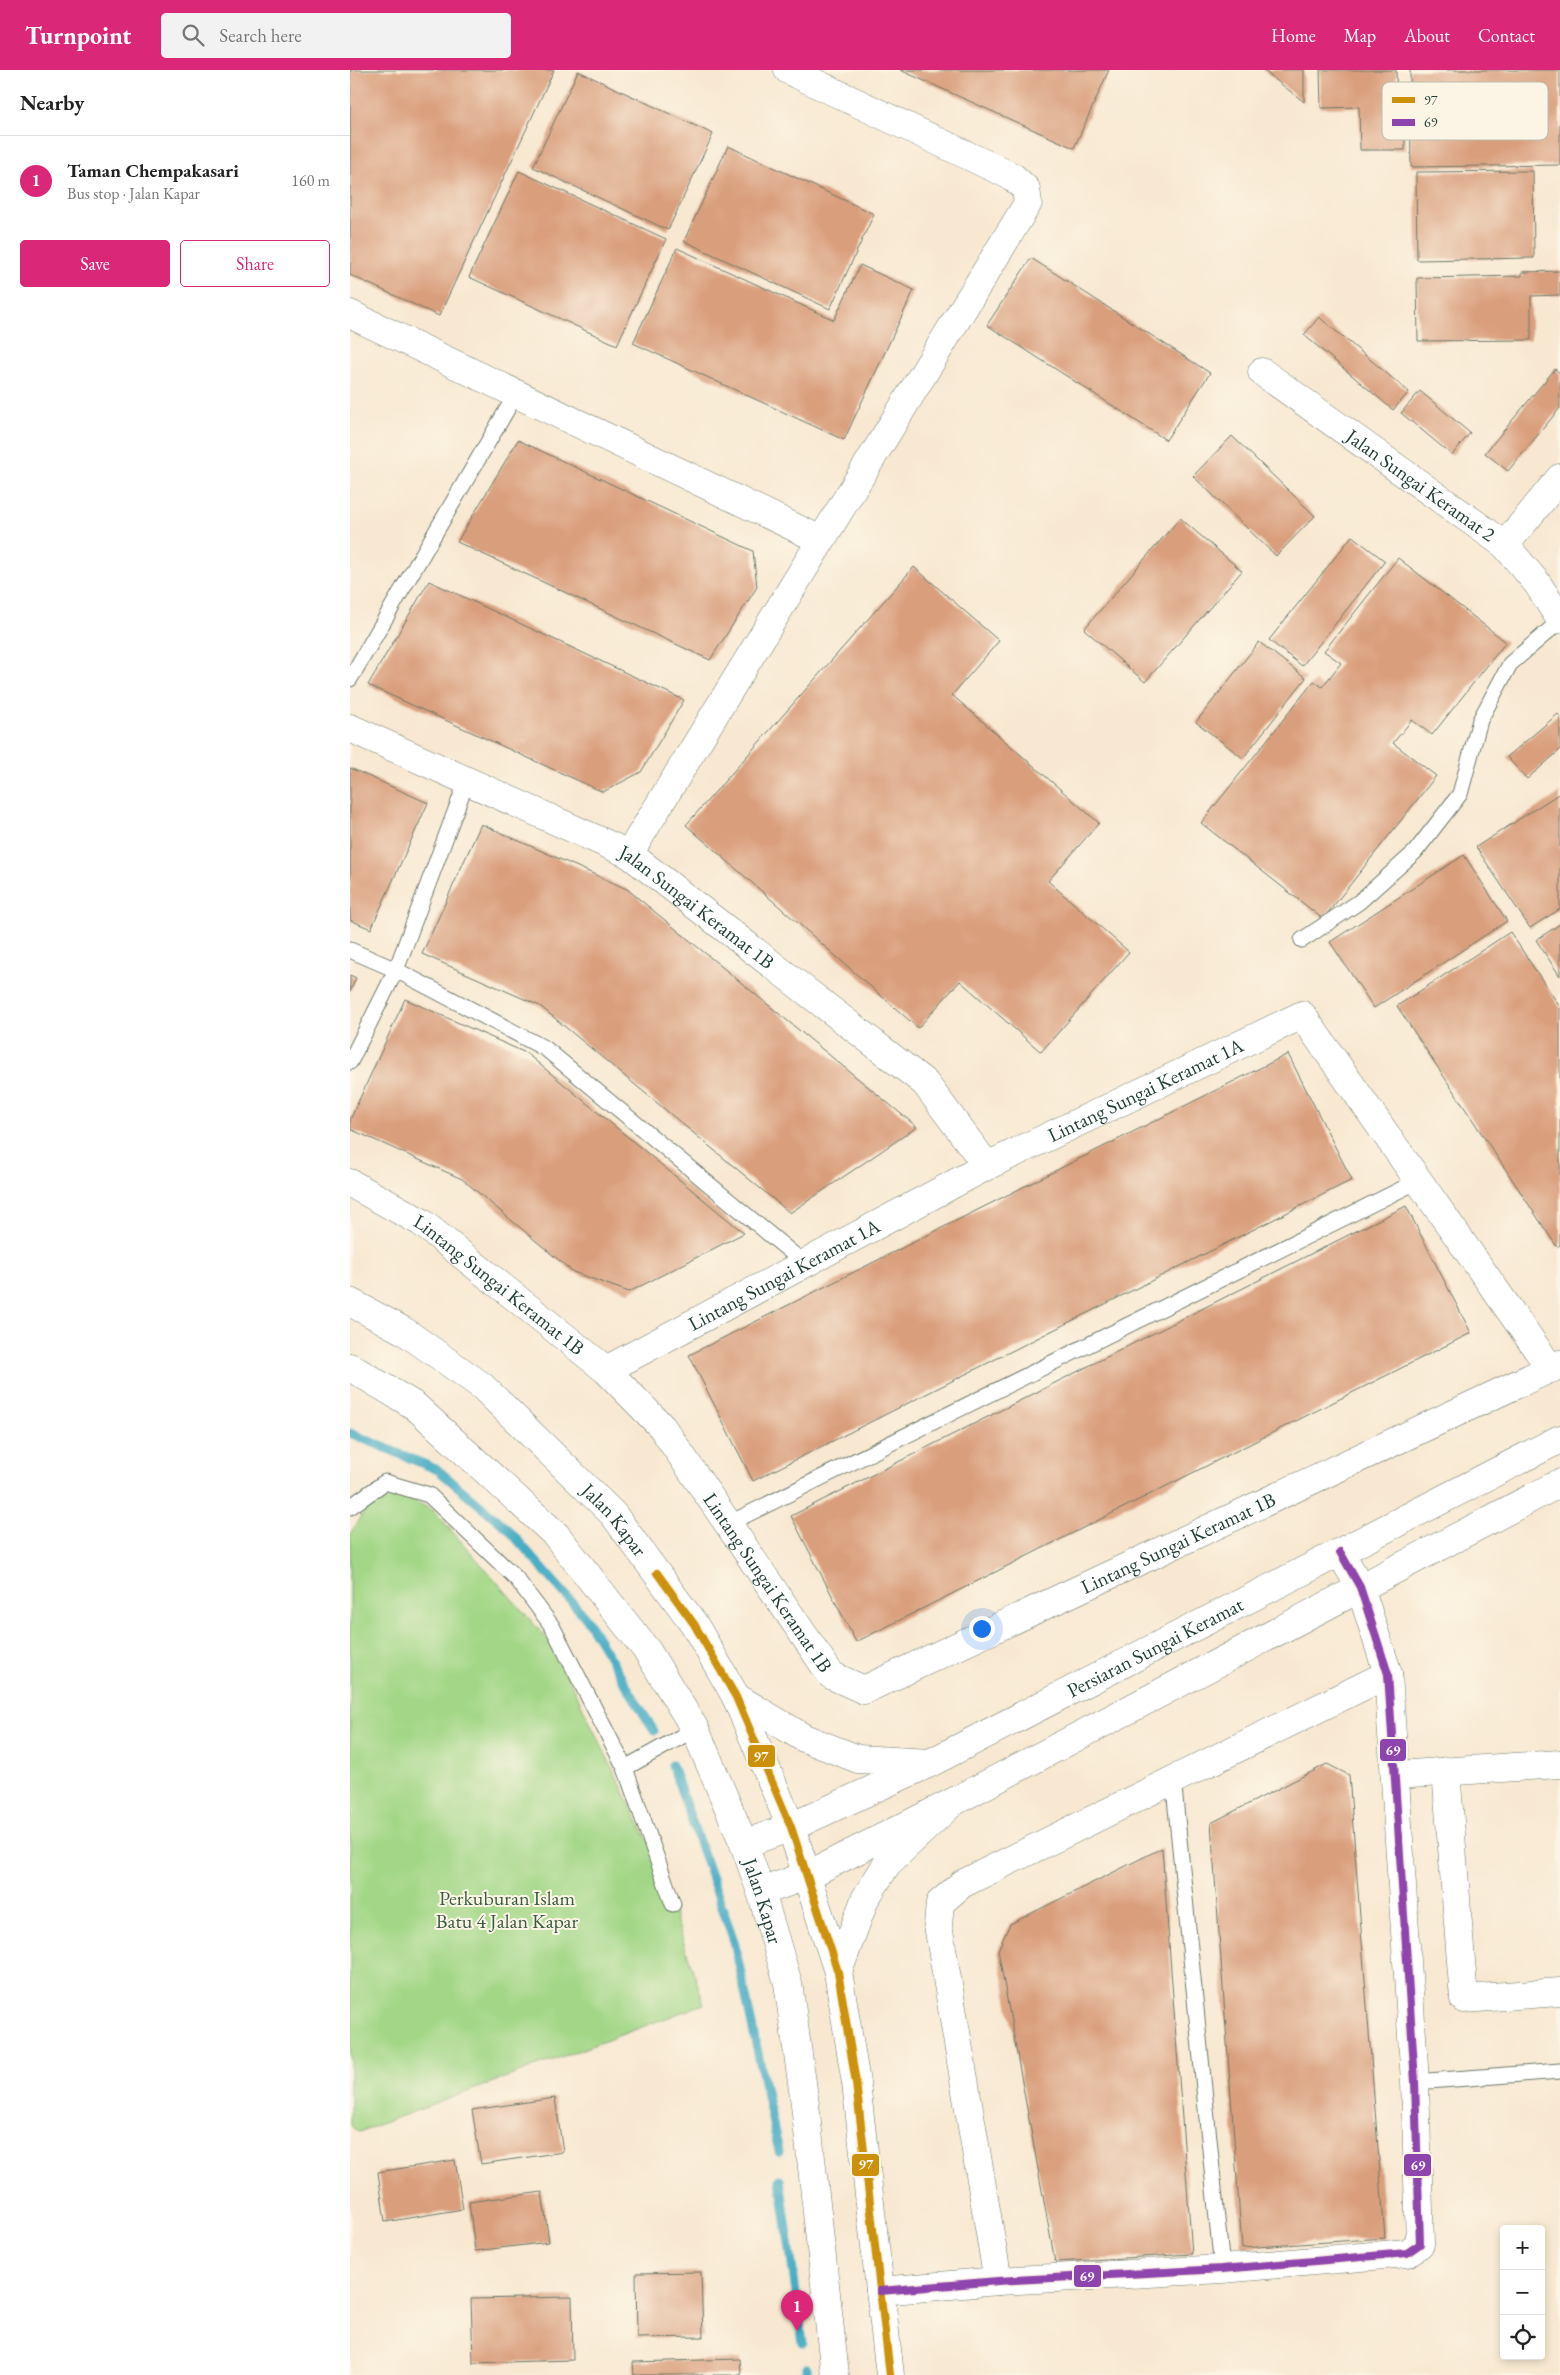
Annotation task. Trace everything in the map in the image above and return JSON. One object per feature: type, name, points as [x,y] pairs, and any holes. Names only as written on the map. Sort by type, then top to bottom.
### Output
[{"type":"main road","points":[[629,854],[1028,203],[1026,189],[1013,177],[788,70]]},
{"type":"main road","points":[[350,314],[821,540]]},
{"type":"main road","name":"Jalan Sungai Keramat 2","points":[[1262,372],[1505,545],[1537,582],[1560,620]]},
{"type":"main road","points":[[1505,545],[1560,478]]},
{"type":"main road","name":"Jalan Sungai Keramat 1B","points":[[350,728],[629,854],[925,1083],[987,1166]]},
{"type":"main road","name":"Lintang Sungai Keramat 1A","points":[[606,1370],[987,1166],[1302,1015],[1418,1181],[1556,1367]]},
{"type":"main road","name":"Lintang Sungai Keramat 1B","points":[[350,1183],[421,1222],[606,1370],[662,1427],[831,1675],[864,1690],[1556,1367]]},
{"type":"main road","name":"Jalan Kapar","points":[[350,1302],[404,1331],[482,1386],[613,1514],[694,1624],[736,1697],[791,1827],[838,1972],[856,2083],[890,2375]]},
{"type":"main road","name":"Jalan Kapar","points":[[350,1367],[415,1406],[556,1535],[648,1652],[695,1729],[744,1844],[761,1892],[788,1983],[805,2104],[835,2375]]},
{"type":"main road","name":"Persiaran Sungai Keramat","points":[[744,1844],[791,1827],[930,1763],[1560,1439]]},
{"type":"main road","name":"Persiaran Sungai Keramat","points":[[761,1892],[808,1875],[953,1802],[1560,1483]]},
{"type":"main road","points":[[880,2291],[998,2281],[1222,2269],[1406,2253],[1420,2244],[1415,2082],[1388,1674],[1360,1587],[1340,1552]]},
{"type":"main road","points":[[998,2281],[938,1925],[940,1903],[962,1884],[1173,1778],[1388,1674]]},
{"type":"main road","points":[[736,1697],[804,1738],[858,1759],[930,1763]]},
{"type":"main road","points":[[1396,1775],[1560,1764]]},
{"type":"main road","points":[[1446,1771],[1464,1999],[1560,1992]]},
{"type":"main road","points":[[838,1972],[865,1900],[887,1864],[953,1802]]},
{"type":"lane","points":[[350,679],[516,394]]},
{"type":"lane","points":[[1302,940],[1359,902],[1415,852],[1460,794],[1480,720],[1510,664],[1560,620]]},
{"type":"lane","points":[[350,1062],[396,970],[466,780]]},
{"type":"lane","points":[[350,950],[396,970],[546,1049],[804,1263]]},
{"type":"lane","points":[[728,1524],[1418,1181]]},
{"type":"lane","points":[[350,1507],[385,1482],[429,1495],[516,1578],[552,1626],[625,1768],[673,1904]]},
{"type":"lane","points":[[625,1768],[695,1729]]},
{"type":"lane","points":[[1173,1778],[1222,2269]]},
{"type":"lane","points":[[1415,2082],[1560,2071]]},
{"type":"green space","name":"Perkuburan Islam Batu 4 Jalan Kapar","points":[[395,1491],[434,1511],[551,1643],[655,1855],[704,2004],[359,2132],[350,2126],[350,1534],[371,1502]]},
{"type":"building","points":[[350,70],[554,70],[439,316],[350,275]]},
{"type":"building","points":[[900,70],[1109,70],[1074,148]]},
{"type":"building","points":[[1263,70],[1304,70],[1304,102]]},
{"type":"building","points":[[1320,70],[1396,70],[1396,82],[1382,82],[1382,140],[1405,140],[1405,150],[1360,150],[1359,107],[1321,108]]},
{"type":"building","points":[[1410,70],[1560,70],[1560,165],[1411,167],[1411,140],[1548,140],[1548,82],[1410,82]]},
{"type":"building","points":[[578,71],[713,134],[668,230],[533,167]]},
{"type":"building","points":[[728,146],[874,214],[830,309],[684,241]]},
{"type":"building","points":[[519,171],[666,239],[617,345],[469,277]]},
{"type":"building","points":[[1533,171],[1534,258],[1417,260],[1416,172]]},
{"type":"building","points":[[677,248],[834,320],[860,265],[914,290],[844,440],[633,343]]},
{"type":"building","points":[[1031,258],[1210,373],[1166,440],[987,325]]},
{"type":"building","points":[[1560,271],[1560,295],[1531,296],[1531,340],[1418,341],[1417,278],[1522,276],[1522,272]]},
{"type":"building","points":[[1319,317],[1409,392],[1393,410],[1304,335]]},
{"type":"building","points":[[1555,369],[1560,373],[1560,408],[1508,471],[1485,453]]},
{"type":"building","points":[[1420,391],[1470,433],[1452,455],[1401,413]]},
{"type":"building","points":[[1232,436],[1315,516],[1276,556],[1193,476]]},
{"type":"building","points":[[518,440],[753,551],[757,587],[710,660],[457,542]]},
{"type":"building","points":[[1180,518],[1242,571],[1145,682],[1084,629]]},
{"type":"building","points":[[1352,536],[1385,561],[1302,666],[1269,640]]},
{"type":"building","points":[[1398,558],[1506,642],[1432,735],[1412,720],[1393,743],[1436,776],[1323,919],[1201,823],[1314,681],[1322,687],[1341,663],[1324,651]]},
{"type":"building","points":[[914,567],[999,641],[952,695],[1099,823],[1048,881],[1129,952],[1041,1052],[960,981],[918,1028],[686,825]]},
{"type":"building","points":[[429,581],[684,700],[641,772],[603,792],[368,685]]},
{"type":"building","points":[[1259,642],[1306,678],[1243,758],[1196,722]]},
{"type":"building","points":[[1558,714],[1560,716],[1560,750],[1527,779],[1507,757]]},
{"type":"building","points":[[350,768],[428,803],[371,929],[350,920]]},
{"type":"building","points":[[1560,793],[1560,909],[1530,928],[1476,847]]},
{"type":"building","points":[[481,824],[627,889],[917,1127],[790,1213],[540,1006],[422,954]]},
{"type":"building","points":[[1464,855],[1507,921],[1374,1008],[1330,942]]},
{"type":"building","points":[[1560,924],[1560,976],[1536,940]]},
{"type":"building","points":[[1510,932],[1560,1007],[1560,1245],[1557,1247],[1397,1006]]},
{"type":"building","points":[[350,975],[356,978],[350,992]]},
{"type":"building","points":[[405,999],[526,1053],[744,1233],[629,1292],[573,1272],[462,1179],[350,1129],[350,1120]]},
{"type":"building","points":[[1288,1054],[1352,1180],[753,1481],[689,1355]]},
{"type":"building","points":[[1406,1206],[1471,1333],[856,1642],[791,1516]]},
{"type":"building","points":[[1327,1764],[1349,1775],[1385,2238],[1242,2248],[1211,1823]]},
{"type":"building","points":[[1162,1848],[1192,2254],[1055,2262],[998,1950],[1010,1924]]},
{"type":"building","points":[[555,2098],[563,2152],[481,2164],[472,2110]]},
{"type":"building","points":[[455,2160],[463,2209],[385,2222],[378,2172]]},
{"type":"building","points":[[542,2192],[549,2242],[475,2251],[469,2202]]},
{"type":"building","points":[[701,2272],[703,2337],[637,2338],[636,2273]]},
{"type":"building","points":[[572,2297],[573,2360],[473,2363],[471,2299]]},
{"type":"building","points":[[740,2359],[741,2375],[634,2375],[633,2362]]},
{"type":"waterway","points":[[350,1433],[438,1470],[507,1528],[585,1617],[654,1731]]},
{"type":"waterway","points":[[672,1765],[734,1941],[779,2152]]},
{"type":"waterway","points":[[780,2179],[803,2343]]},
{"type":"waterway","points":[[807,2368],[807,2375]]},
{"type":"transit line","name":"69","points":[[880,2291],[998,2281],[1222,2269],[1407,2253],[1420,2244],[1415,2082],[1388,1674],[1360,1587],[1340,1552]]},
{"type":"transit line","name":"97","points":[[657,1573],[694,1624],[736,1697],[791,1827],[838,1972],[856,2083],[890,2375]]},
{"type":"place","name":"Taman Chempakasari","points":[[797,2331]]}]
